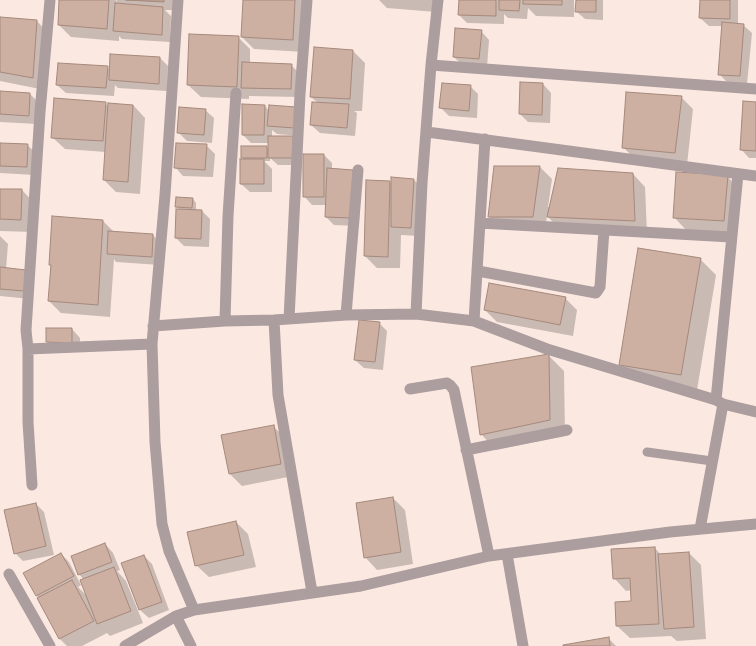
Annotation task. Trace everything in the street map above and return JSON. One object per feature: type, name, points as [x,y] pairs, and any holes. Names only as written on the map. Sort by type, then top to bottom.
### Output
[{"type":"street","points":[[32,485],[28,422],[28,349],[26,330],[40,112],[50,0]]},
{"type":"street","points":[[178,0],[165,195],[152,344],[157,469],[162,524],[169,551],[194,610]]},
{"type":"street","points":[[289,319],[300,94],[308,0]]},
{"type":"street","points":[[416,314],[422,183],[431,64],[438,0]]},
{"type":"street","points":[[431,64],[756,90]]},
{"type":"street","points":[[225,321],[228,216],[236,93]]},
{"type":"street","points":[[427,132],[756,176]]},
{"type":"street","points":[[474,321],[485,139]]},
{"type":"street","points":[[346,315],[358,170]]},
{"type":"street","points":[[700,529],[712,461],[719,402],[731,237],[738,174]]},
{"type":"street","points":[[480,223],[731,237]]},
{"type":"street","points":[[478,270],[596,293],[600,287],[604,230]]},
{"type":"street","points":[[153,326],[346,315],[416,314],[474,321],[488,328],[547,349],[756,412]]},
{"type":"street","points":[[274,320],[278,395],[312,592]]},
{"type":"street","points":[[28,349],[152,344]]},
{"type":"street","points":[[410,389],[442,384],[450,385],[454,390],[489,556]]},
{"type":"street","points":[[466,450],[567,430]]},
{"type":"street","points":[[125,646],[176,616],[194,610],[361,586],[489,556],[670,532],[756,524]]},
{"type":"street","points":[[507,554],[523,646]]},
{"type":"street","points":[[9,574],[50,646]]},
{"type":"street","points":[[176,616],[191,646]]},
{"type":"lane","points":[[647,452],[712,461]]},
{"type":"building","points":[[59,0],[109,0],[107,29],[58,25]]},
{"type":"building","points":[[126,0],[164,0],[164,2]]},
{"type":"building","points":[[243,0],[295,0],[293,40],[241,37]]},
{"type":"building","points":[[459,0],[496,0],[496,16],[458,15]]},
{"type":"building","points":[[499,0],[520,0],[519,11],[499,10]]},
{"type":"building","points":[[523,0],[562,0],[562,5],[523,4]]},
{"type":"building","points":[[576,0],[596,0],[596,12],[575,12]]},
{"type":"building","points":[[700,0],[730,0],[730,19],[699,18]]},
{"type":"building","points":[[115,3],[163,7],[162,35],[113,31]]},
{"type":"building","points":[[0,17],[37,20],[33,78],[0,72]]},
{"type":"building","points":[[722,22],[744,24],[740,76],[718,75]]},
{"type":"building","points":[[455,28],[482,30],[479,59],[453,57]]},
{"type":"building","points":[[189,34],[239,36],[237,87],[187,85]]},
{"type":"building","points":[[314,47],[353,50],[350,99],[310,97]]},
{"type":"building","points":[[110,54],[160,57],[159,84],[109,80]]},
{"type":"building","points":[[242,62],[292,64],[291,89],[241,88]]},
{"type":"building","points":[[58,63],[108,66],[106,88],[56,85]]},
{"type":"building","points":[[520,82],[543,83],[542,115],[519,114]]},
{"type":"building","points":[[442,83],[471,85],[469,111],[439,108]]},
{"type":"building","points":[[0,91],[30,93],[29,116],[0,114]]},
{"type":"building","points":[[626,92],[682,96],[675,153],[622,148]]},
{"type":"building","points":[[54,98],[106,102],[103,141],[51,138]]},
{"type":"building","points":[[743,101],[756,102],[756,151],[740,150]]},
{"type":"building","points":[[312,102],[349,104],[347,128],[310,125]]},
{"type":"building","points":[[108,103],[133,105],[128,182],[103,180]]},
{"type":"building","points":[[242,104],[265,105],[264,135],[242,135]]},
{"type":"building","points":[[269,105],[296,107],[294,128],[267,126]]},
{"type":"building","points":[[179,107],[206,109],[204,135],[177,133]]},
{"type":"building","points":[[268,136],[293,136],[293,158],[268,158]]},
{"type":"building","points":[[0,143],[28,144],[27,167],[0,166]]},
{"type":"building","points":[[176,143],[207,144],[205,170],[174,168]]},
{"type":"building","points":[[241,146],[267,146],[267,158],[241,158]]},
{"type":"building","points":[[303,154],[324,154],[324,197],[303,197]]},
{"type":"building","points":[[240,159],[264,159],[264,184],[240,184]]},
{"type":"building","points":[[494,166],[540,166],[533,217],[488,217]]},
{"type":"building","points":[[327,168],[353,170],[351,218],[325,217]]},
{"type":"building","points":[[558,168],[633,173],[635,221],[547,217]]},
{"type":"building","points":[[676,172],[728,175],[724,221],[673,218]]},
{"type":"building","points":[[391,177],[414,179],[411,228],[391,227]]},
{"type":"building","points":[[366,180],[390,181],[388,257],[364,256]]},
{"type":"building","points":[[0,189],[22,189],[21,220],[0,219]]},
{"type":"building","points":[[176,197],[193,198],[192,208],[175,207]]},
{"type":"building","points":[[176,209],[202,210],[201,239],[175,238]]},
{"type":"building","points":[[52,216],[103,220],[98,305],[48,301],[51,265],[49,265]]},
{"type":"building","points":[[108,231],[153,234],[152,257],[107,254]]},
{"type":"building","points":[[638,248],[701,258],[681,375],[619,365]]},
{"type":"building","points":[[0,267],[26,270],[24,291],[0,289]]},
{"type":"building","points":[[489,283],[566,297],[560,325],[484,310]]},
{"type":"building","points":[[359,320],[380,322],[375,362],[354,360]]},
{"type":"building","points":[[46,328],[72,328],[72,343],[46,342]]},
{"type":"building","points":[[549,354],[550,420],[480,435],[471,367]]},
{"type":"building","points":[[274,425],[281,464],[229,474],[221,435]]},
{"type":"building","points":[[393,497],[401,552],[364,558],[356,503]]},
{"type":"building","points":[[36,503],[46,546],[14,554],[4,510]]},
{"type":"building","points":[[236,521],[244,555],[195,566],[187,532]]},
{"type":"building","points":[[105,543],[112,562],[78,575],[71,556]]},
{"type":"building","points":[[655,547],[659,624],[616,626],[615,602],[631,601],[630,578],[613,579],[611,549]]},
{"type":"building","points":[[689,552],[694,627],[664,629],[658,554]]},
{"type":"building","points":[[61,553],[74,576],[36,596],[23,573]]},
{"type":"building","points":[[144,555],[162,602],[139,610],[121,563]]},
{"type":"building","points":[[114,567],[131,611],[97,624],[80,580]]},
{"type":"building","points":[[72,580],[94,621],[59,639],[37,598]]},
{"type":"building","points":[[609,637],[610,646],[563,646],[563,645]]}]
